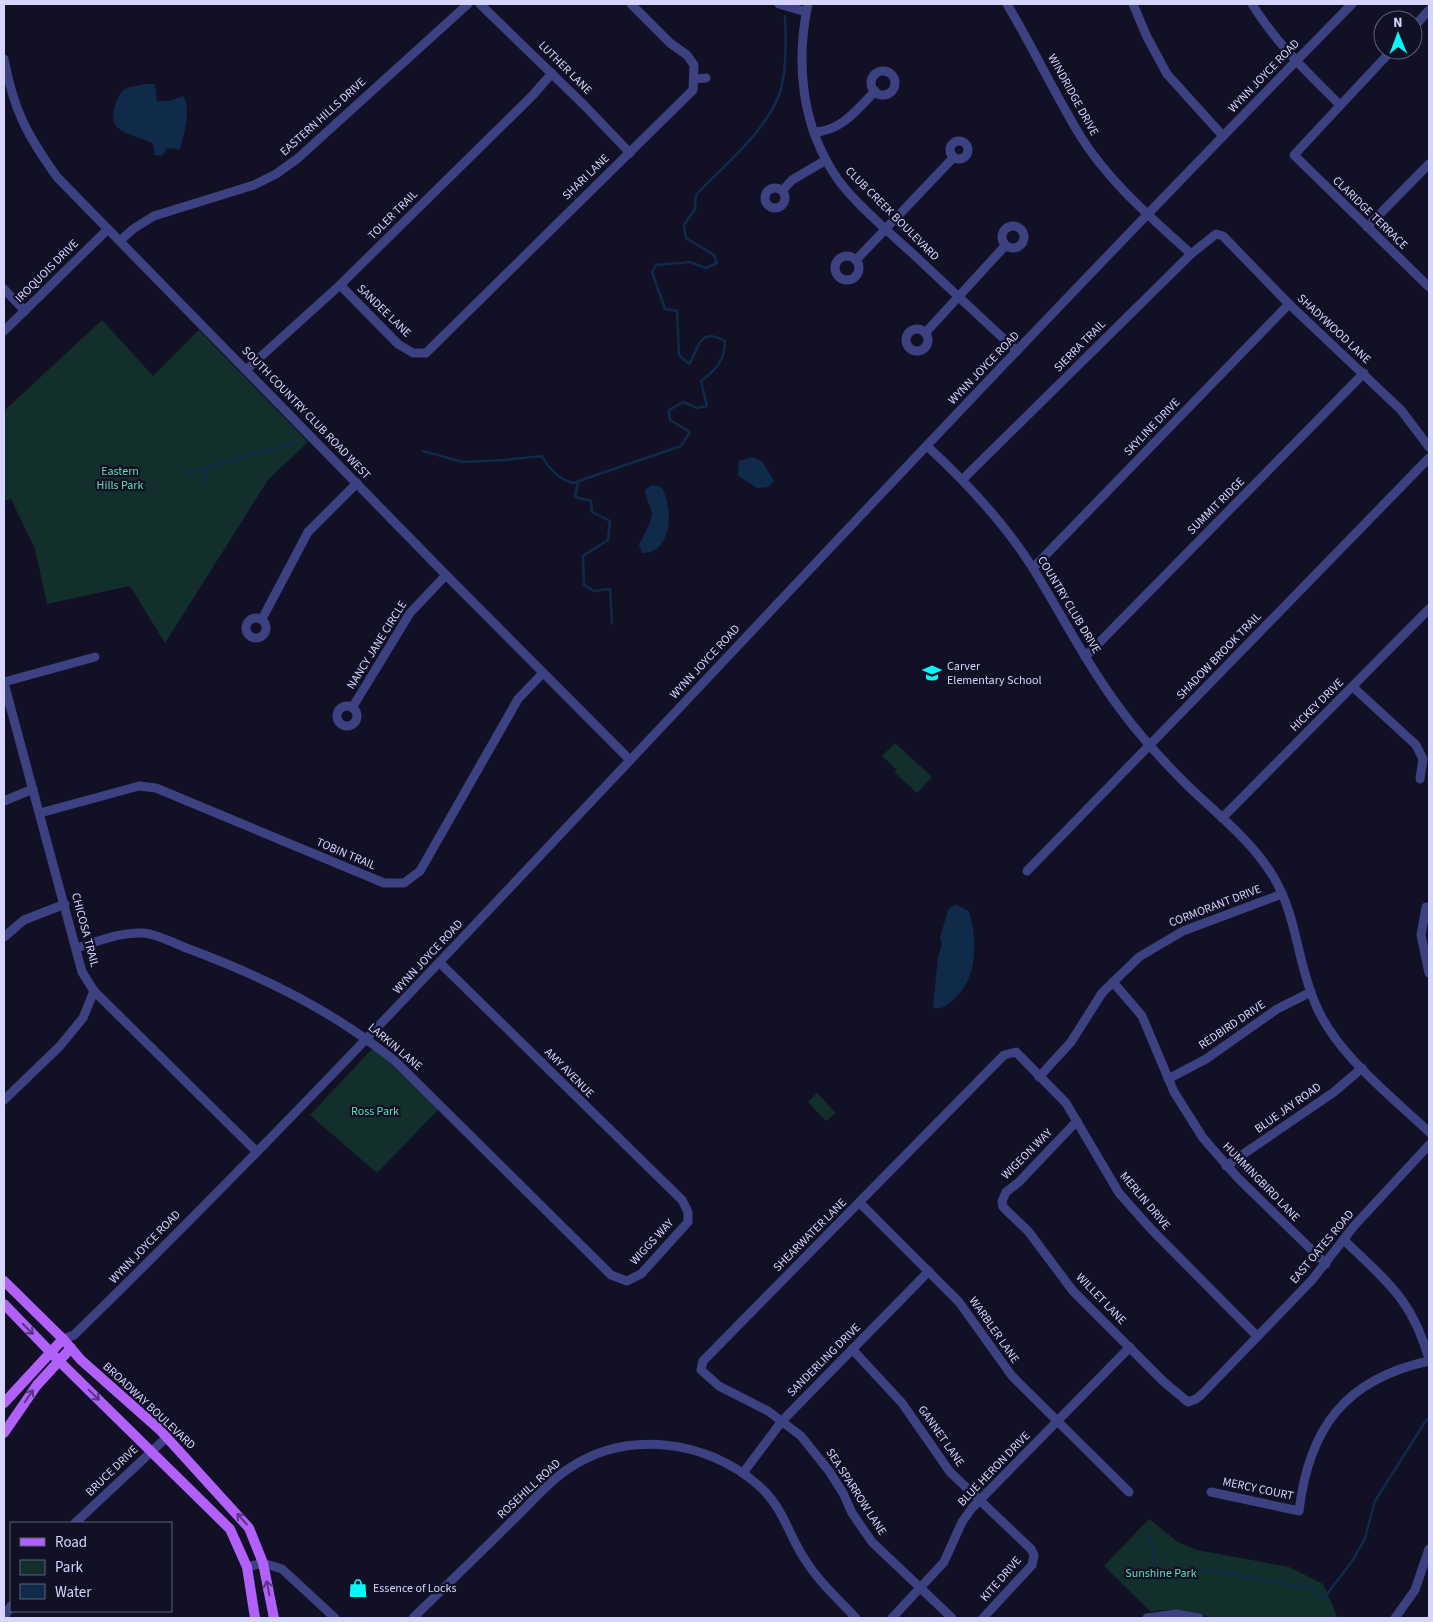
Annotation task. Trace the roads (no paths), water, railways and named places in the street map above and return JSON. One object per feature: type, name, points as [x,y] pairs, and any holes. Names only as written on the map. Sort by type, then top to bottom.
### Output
[{"type":"main road","name":"BROADWAY BOULEVARD","points":[[4,1281],[166,1438],[250,1528],[263,1562],[274,1618]]},
{"type":"main road","points":[[4,1304],[59,1361],[230,1529],[247,1567],[255,1618]]},
{"type":"main road","name":"WYNN JOYCE ROAD","points":[[4,1402],[63,1339]]},
{"type":"main road","points":[[4,1433],[37,1385],[71,1348]]},
{"type":"street","name":"EASTERN HILLS DRIVE","points":[[120,240],[154,216],[254,185],[276,174],[297,159],[468,4]]},
{"type":"street","name":"LUTHER LANE","points":[[480,4],[552,73],[630,153]]},
{"type":"street","points":[[630,4],[670,43],[687,56],[694,65],[694,79],[706,78]]},
{"type":"street","points":[[779,4],[807,8]]},
{"type":"street","name":"WINDRIDGE DRIVE","points":[[1008,4],[1082,138],[1105,168],[1147,213],[1191,254]]},
{"type":"street","points":[[1133,4],[1166,74],[1223,136]]},
{"type":"street","points":[[1252,4],[1265,24],[1295,61],[1340,105],[1383,60]]},
{"type":"street","name":"WYNN JOYCE ROAD","points":[[63,1339],[74,1335],[140,1271],[256,1151],[369,1039],[1147,213],[1352,4]]},
{"type":"street","name":"CLUB CREEK BOULEVARD","points":[[807,8],[802,38],[802,79],[806,108],[826,160],[840,182],[884,228],[1017,351]]},
{"type":"street","name":"SOUTH COUNTRY CLUB ROAD WEST","points":[[4,59],[10,88],[20,120],[57,177],[446,575],[630,760]]},
{"type":"street","name":"TOLER TRAIL","points":[[246,370],[340,285],[533,96],[552,73]]},
{"type":"street","name":"SHARI LANE","points":[[413,353],[426,352],[693,90],[694,79]]},
{"type":"street","points":[[814,132],[836,127],[850,117],[875,91]]},
{"type":"street","name":"CLARIDGE TERRACE","points":[[1340,105],[1294,155],[1429,287]]},
{"type":"street","points":[[856,260],[884,228],[954,157]]},
{"type":"street","points":[[783,190],[792,180],[826,160]]},
{"type":"street","points":[[1367,227],[1429,164]]},
{"type":"street","name":"IROQUOIS DRIVE","points":[[4,331],[108,229]]},
{"type":"street","name":"SIERRA TRAIL","points":[[963,479],[1191,254],[1216,234]]},
{"type":"street","name":"SHADYWOOD LANE","points":[[1216,234],[1223,236],[1289,304],[1364,373],[1401,410],[1429,447]]},
{"type":"street","points":[[926,332],[1005,246]]},
{"type":"street","name":"SANDEE LANE","points":[[340,285],[398,344],[413,353]]},
{"type":"street","points":[[4,289],[25,310]]},
{"type":"street","name":"SKYLINE DRIVE","points":[[1033,568],[1289,304]]},
{"type":"street","name":"SUMMIT RIDGE","points":[[1085,657],[1364,373]]},
{"type":"street","name":"COUNTRY CLUB DRIVE","points":[[926,446],[963,479],[993,514],[1033,568],[1085,657],[1121,710],[1185,782],[1244,838],[1262,861],[1282,894],[1291,917],[1315,1004],[1328,1025],[1362,1068],[1429,1132]]},
{"type":"street","name":"SHADOW BROOK TRAIL","points":[[1027,871],[1429,458]]},
{"type":"street","points":[[262,619],[308,532],[357,483]]},
{"type":"street","name":"NANCY JANE CIRCLE","points":[[352,708],[410,613],[446,575]]},
{"type":"street","name":"HICKEY DRIVE","points":[[1222,818],[1429,609]]},
{"type":"street","points":[[4,682],[95,657]]},
{"type":"street","name":"TOBIN TRAIL","points":[[40,813],[139,786],[156,788],[384,883],[404,883],[420,871],[518,699],[543,673]]},
{"type":"street","name":"CHICOSA TRAIL","points":[[4,682],[82,972],[94,991],[256,1151]]},
{"type":"street","points":[[1353,687],[1416,745],[1423,759],[1420,779]]},
{"type":"street","points":[[4,801],[33,789]]},
{"type":"street","name":"CORMORANT DRIVE","points":[[1039,1076],[1072,1042],[1098,1000],[1113,982],[1139,957],[1167,939],[1282,894]]},
{"type":"street","points":[[4,937],[24,920],[65,904]]},
{"type":"street","points":[[1426,907],[1421,935],[1429,973]]},
{"type":"street","name":"LARKIN LANE","points":[[76,948],[122,934],[145,933],[224,962],[299,996],[369,1039],[395,1061],[611,1275]]},
{"type":"street","name":"AMY AVENUE","points":[[440,963],[682,1200]]},
{"type":"street","name":"HUMMINGBIRD LANE","points":[[1113,982],[1142,1016],[1168,1079],[1192,1122],[1226,1166],[1326,1264]]},
{"type":"street","points":[[4,1100],[60,1046],[83,1018],[94,991]]},
{"type":"street","name":"REDBIRD DRIVE","points":[[1168,1079],[1239,1038],[1277,1009],[1311,992]]},
{"type":"street","name":"MERLIN DRIVE","points":[[1010,1053],[1016,1052],[1066,1103],[1119,1193],[1151,1229],[1258,1336]]},
{"type":"street","name":"SHEARWATER LANE","points":[[782,1421],[718,1386],[701,1370],[703,1361],[1004,1055],[1010,1053]]},
{"type":"street","name":"BLUE JAY ROAD","points":[[1226,1166],[1334,1092],[1362,1068]]},
{"type":"street","name":"WIGEON WAY","points":[[1003,1207],[1002,1201],[1006,1192],[1077,1121]]},
{"type":"street","name":"EAST OATES ROAD","points":[[1188,1402],[1196,1400],[1326,1264],[1354,1226],[1429,1145]]},
{"type":"street","name":"WIGGS WAY","points":[[611,1275],[627,1281],[641,1274],[688,1222],[688,1212],[682,1200]]},
{"type":"street","name":"WARBLER LANE","points":[[860,1203],[969,1313],[986,1343],[1012,1376],[1129,1492]]},
{"type":"street","name":"WILLET LANE","points":[[1003,1207],[1028,1231],[1073,1291],[1188,1402]]},
{"type":"street","points":[[1344,1240],[1398,1292],[1418,1324],[1429,1360]]},
{"type":"street","name":"SANDERLING DRIVE","points":[[743,1473],[782,1421],[929,1271]]},
{"type":"street","points":[[71,1348],[74,1335]]},
{"type":"street","name":"BLUE HERON DRIVE","points":[[892,1618],[944,1562],[962,1522],[979,1502],[1130,1348]]},
{"type":"street","name":"GANNET LANE","points":[[852,1349],[902,1403],[943,1463],[979,1502],[1030,1549],[1034,1555]]},
{"type":"street","name":"MERCY COURT","points":[[1211,1492],[1299,1511],[1309,1459],[1322,1431],[1340,1406],[1385,1374],[1429,1360]]},
{"type":"street","name":"SEA SPARROW LANE","points":[[782,1421],[800,1436],[816,1454],[843,1493],[852,1513],[872,1542],[952,1618]]},
{"type":"street","name":"BRUCE DRIVE","points":[[76,1522],[166,1438]]},
{"type":"street","name":"ROSEHILL ROAD","points":[[413,1618],[562,1473],[589,1457],[612,1449],[634,1445],[674,1446],[711,1456],[743,1473],[775,1503],[786,1520],[802,1556],[812,1571],[856,1618]]},
{"type":"street","points":[[1395,1618],[1414,1590],[1429,1549]]},
{"type":"street","name":"KITE DRIVE","points":[[983,1618],[1032,1565],[1034,1555]]},
{"type":"street","points":[[247,1567],[263,1562],[282,1569],[335,1618]]},
{"type":"street","points":[[1147,1618],[1176,1614],[1199,1618]]},
{"type":"water","points":[[144,84],[155,84],[157,101],[169,101],[183,96],[186,102],[187,115],[180,149],[167,148],[162,156],[154,155],[155,151],[152,143],[126,133],[115,124],[113,114],[119,96],[127,88]]},
{"type":"water","points":[[752,457],[762,461],[774,481],[769,487],[757,488],[738,476],[739,461]]},
{"type":"water","points":[[653,485],[661,487],[665,495],[669,516],[668,528],[660,546],[652,551],[642,553],[639,545],[650,523],[652,513],[645,493],[646,489]]},
{"type":"water","points":[[955,904],[969,911],[972,922],[974,958],[972,969],[962,990],[954,999],[942,1008],[933,1008],[938,957],[942,944],[940,938],[948,910]]},
{"type":"waterway","points":[[423,451],[463,462],[542,456],[554,473],[573,483],[681,446],[690,432],[670,420],[669,410],[683,402],[697,408],[707,406],[701,381],[719,364],[725,348],[725,341],[716,337],[705,337],[698,345],[689,364],[679,355],[677,311],[665,309],[652,272],[656,265],[690,262],[706,268],[717,263],[714,255],[686,238],[684,225],[695,209],[696,195],[742,149],[772,110],[782,86],[785,67],[785,16]]},
{"type":"waterway","points":[[251,455],[297,442]]},
{"type":"waterway","points":[[187,473],[246,456]]},
{"type":"waterway","points":[[203,485],[208,468]]},
{"type":"waterway","points":[[578,482],[575,497],[591,501],[592,512],[610,521],[608,540],[583,556],[584,585],[594,591],[610,589],[612,623]]},
{"type":"waterway","points":[[1149,1536],[1155,1556],[1156,1569],[1163,1574],[1184,1576],[1217,1570],[1282,1584],[1312,1587],[1318,1595],[1323,1597],[1353,1560],[1365,1538],[1375,1501],[1427,1419]]},
{"type":"place","name":"Carver Elementary School","points":[[932,673]]},
{"type":"place","name":"Essence of Locks","points":[[358,1588]]},
{"type":"park label","name":"Eastern Hills Park","points":[[120,478]]},
{"type":"park label","name":"Ross Park","points":[[375,1111]]},
{"type":"park label","name":"Sunshine Park","points":[[1161,1573]]}]
